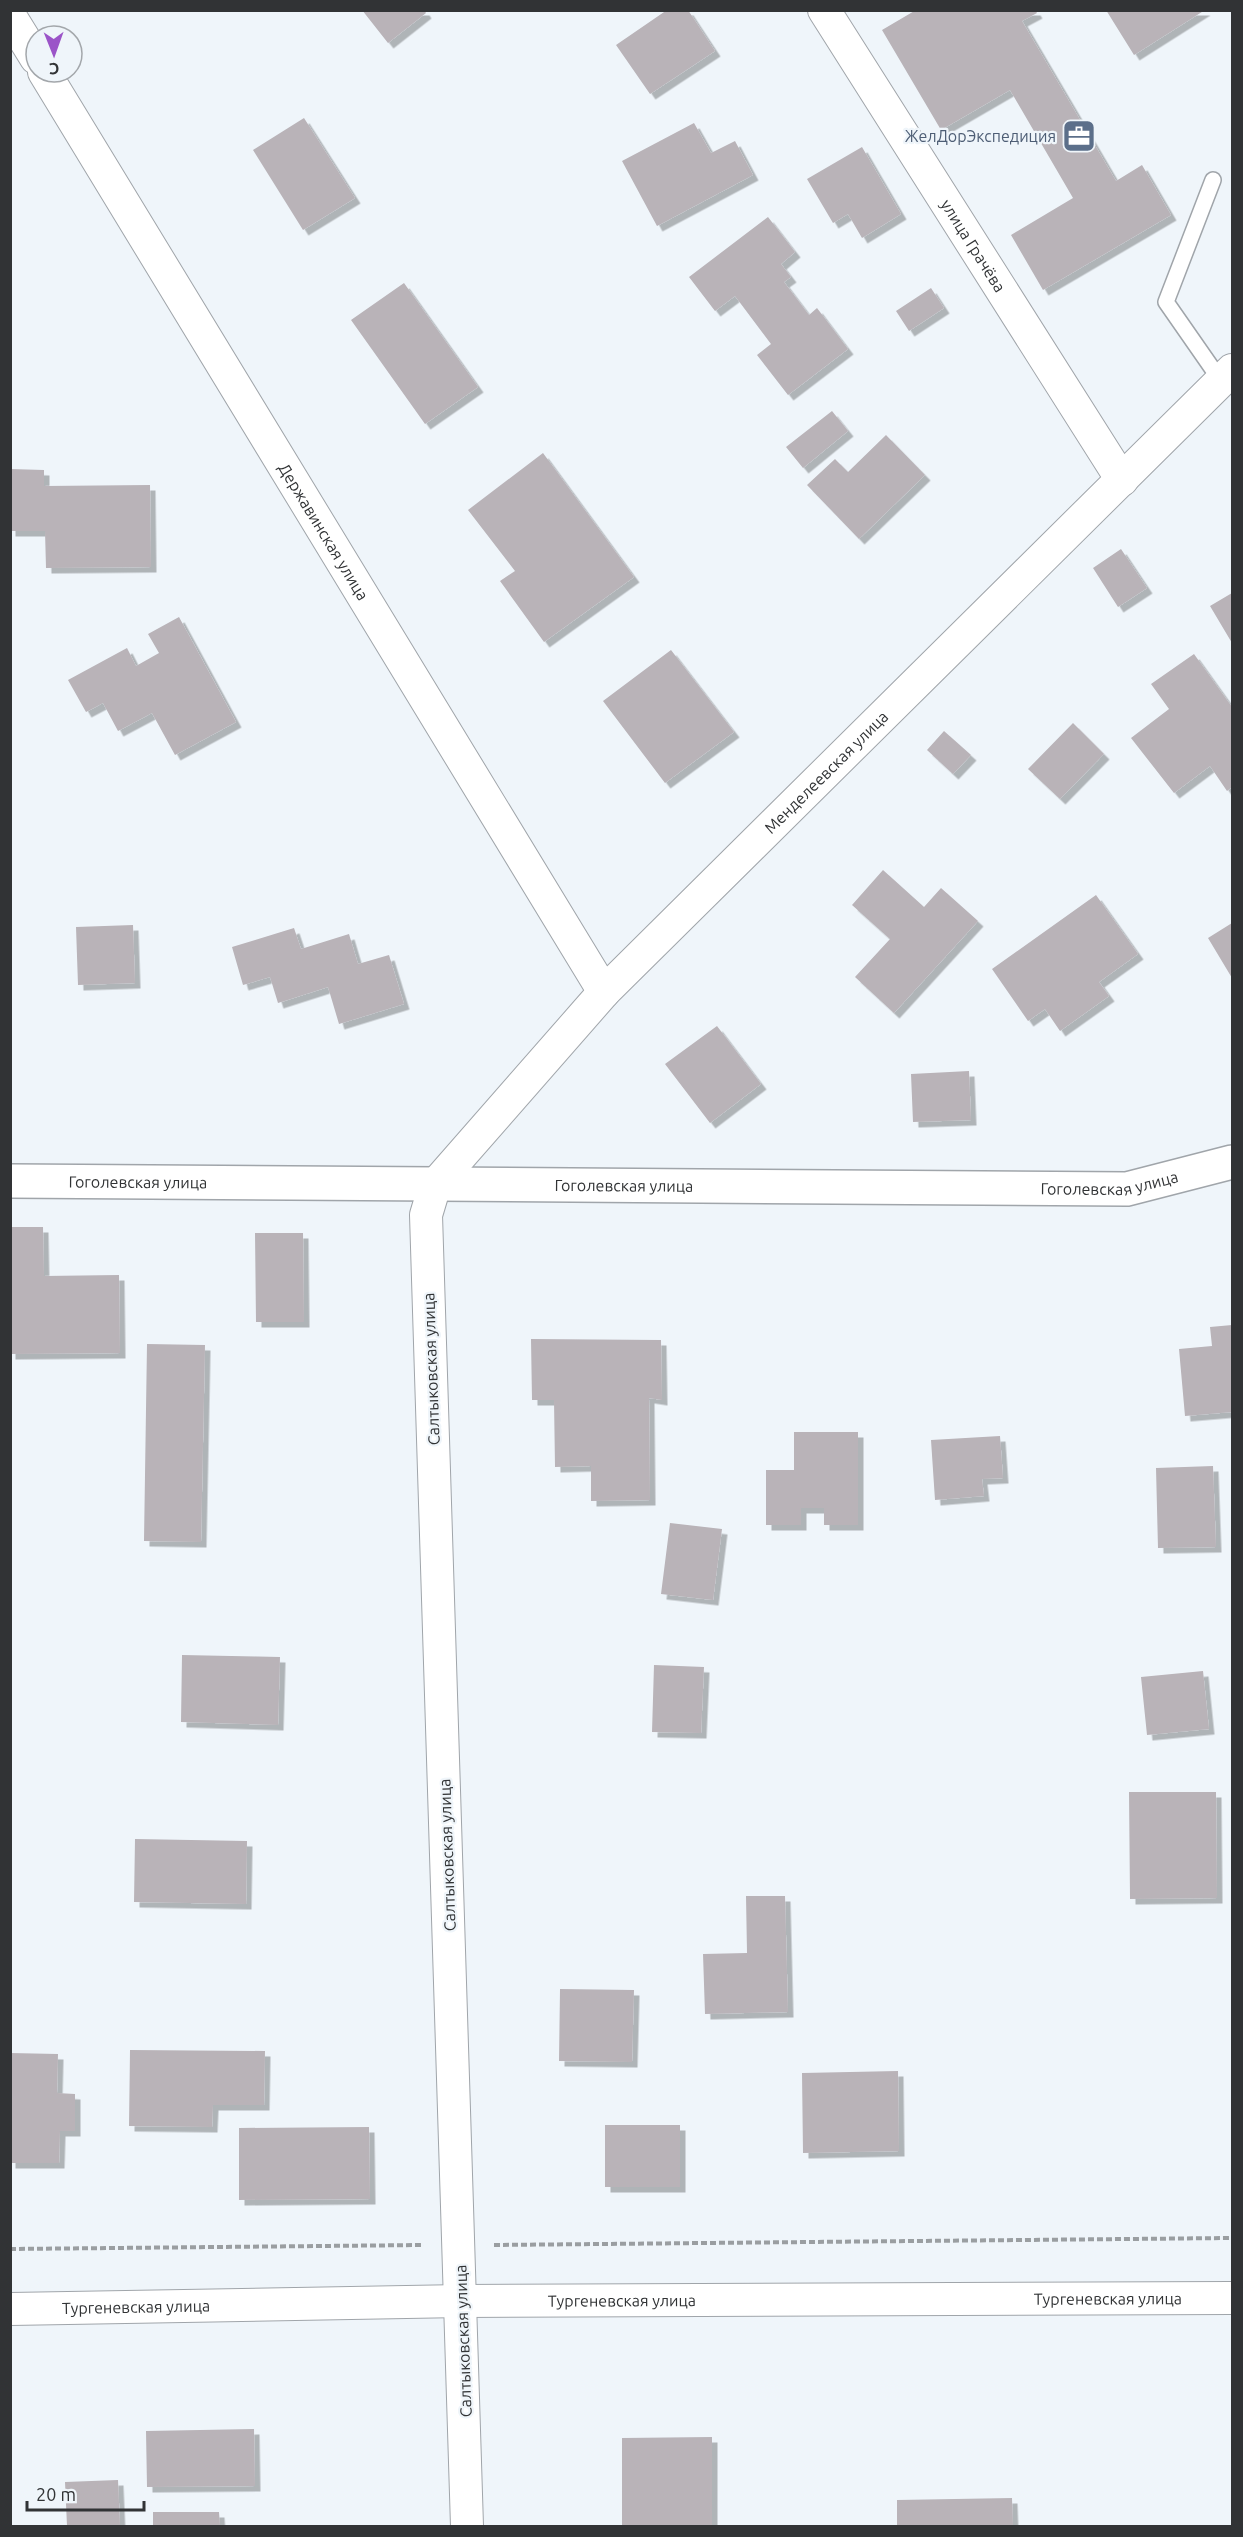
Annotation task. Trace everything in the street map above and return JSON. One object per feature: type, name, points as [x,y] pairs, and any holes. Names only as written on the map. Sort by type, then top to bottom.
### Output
[{"type":"street","name":"улица Грачёва","points":[[824,10],[1122,480]]},
{"type":"street","points":[[10,16],[24,39]]},
{"type":"street","name":"Державинская улица","points":[[51,84],[604,992]]},
{"type":"street","name":"Менделеевская улица","points":[[435,1185],[604,992],[1227,376]]},
{"type":"street","name":"Гоголевская улица","points":[[10,1181],[1127,1190],[1233,1162]]},
{"type":"street","name":"Салтыковская улица","points":[[435,1185],[426,1215],[462,2301],[467,2526]]},
{"type":"street","name":"Тургеневская улица","points":[[10,2309],[462,2301],[1233,2298]]},
{"type":"lane","points":[[1213,180],[1166,302],[1227,376]]},
{"type":"path","points":[[10,2249],[1233,2238]]},
{"type":"building","points":[[362,10],[424,10],[426,13],[388,43]]},
{"type":"building","points":[[667,10],[688,10],[715,51],[650,94],[616,45]]},
{"type":"building","points":[[916,10],[1035,10],[1037,13],[1022,21],[1116,181],[1142,165],[1171,215],[1043,290],[1011,235],[1073,198],[1010,90],[941,130],[882,30]]},
{"type":"building","points":[[1106,10],[1205,10],[1134,55]]},
{"type":"building","points":[[304,118],[355,198],[303,230],[253,150]]},
{"type":"building","points":[[694,123],[711,153],[735,141],[753,175],[657,226],[622,161]]},
{"type":"building","points":[[862,147],[901,214],[862,238],[848,214],[833,223],[807,179]]},
{"type":"building","points":[[768,217],[795,252],[781,264],[791,277],[784,282],[809,315],[817,308],[848,349],[788,395],[757,355],[771,344],[735,296],[715,311],[689,277]]},
{"type":"building","points":[[404,283],[478,387],[425,424],[351,320]]},
{"type":"building","points":[[931,288],[944,308],[909,331],[896,311]]},
{"type":"building","points":[[832,411],[848,431],[803,468],[786,447]]},
{"type":"building","points":[[886,435],[925,475],[859,539],[807,485],[835,459],[848,472]]},
{"type":"building","points":[[543,453],[634,577],[544,642],[500,581],[515,571],[468,510]]},
{"type":"building","points":[[10,469],[44,470],[44,486],[150,485],[151,567],[46,568],[45,531],[10,531]]},
{"type":"building","points":[[1121,549],[1147,588],[1118,607],[1093,568]]},
{"type":"building","points":[[1232,593],[1232,643],[1210,606]]},
{"type":"building","points":[[179,617],[236,722],[175,755],[152,713],[118,731],[103,703],[86,712],[68,680],[127,648],[136,666],[159,653],[148,634]]},
{"type":"building","points":[[671,650],[734,732],[665,783],[603,701]]},
{"type":"building","points":[[1194,654],[1232,707],[1232,787],[1227,791],[1210,766],[1174,793],[1131,738],[1169,709],[1151,684]]},
{"type":"building","points":[[1073,723],[1104,754],[1060,799],[1028,769]]},
{"type":"building","points":[[944,731],[971,755],[953,774],[927,750]]},
{"type":"building","points":[[883,870],[924,907],[941,888],[978,921],[894,1013],[855,977],[890,939],[852,905]]},
{"type":"building","points":[[1096,895],[1138,954],[1099,982],[1109,996],[1060,1031],[1045,1009],[1028,1021],[992,969]]},
{"type":"building","points":[[1232,923],[1232,978],[1208,938]]},
{"type":"building","points":[[133,925],[135,983],[78,985],[76,927]]},
{"type":"building","points":[[294,928],[301,949],[349,934],[358,964],[389,955],[404,1004],[339,1024],[328,987],[278,1003],[270,977],[243,985],[232,947]]},
{"type":"building","points":[[717,1026],[761,1084],[710,1123],[665,1064]]},
{"type":"building","points":[[969,1071],[971,1120],[913,1122],[911,1074]]},
{"type":"building","points":[[10,1227],[43,1227],[44,1276],[119,1275],[120,1353],[10,1354]]},
{"type":"building","points":[[255,1233],[303,1233],[304,1322],[256,1322]]},
{"type":"building","points":[[1232,1325],[1232,1412],[1185,1416],[1179,1349],[1212,1346],[1210,1327]]},
{"type":"building","points":[[531,1339],[661,1340],[662,1400],[649,1398],[650,1500],[591,1501],[591,1466],[555,1467],[554,1400],[532,1400]]},
{"type":"building","points":[[147,1344],[205,1345],[201,1542],[144,1541]]},
{"type":"building","points":[[794,1432],[858,1432],[858,1525],[824,1525],[824,1508],[801,1508],[801,1525],[766,1525],[766,1470],[794,1470]]},
{"type":"building","points":[[1000,1436],[1003,1478],[982,1479],[984,1496],[935,1500],[931,1440]]},
{"type":"building","points":[[1213,1466],[1216,1547],[1158,1548],[1156,1468]]},
{"type":"building","points":[[670,1523],[722,1529],[713,1600],[661,1594]]},
{"type":"building","points":[[182,1655],[280,1657],[278,1725],[181,1722]]},
{"type":"building","points":[[654,1665],[704,1667],[701,1733],[652,1732]]},
{"type":"building","points":[[1203,1671],[1209,1729],[1147,1735],[1141,1677]]},
{"type":"building","points":[[1129,1792],[1216,1792],[1217,1898],[1130,1899]]},
{"type":"building","points":[[135,1839],[247,1841],[246,1904],[134,1902]]},
{"type":"building","points":[[746,1896],[785,1896],[788,2012],[705,2014],[703,1954],[747,1953]]},
{"type":"building","points":[[560,1989],[634,1990],[632,2062],[559,2061]]},
{"type":"building","points":[[130,2050],[265,2051],[264,2105],[213,2105],[212,2127],[129,2126]]},
{"type":"building","points":[[10,2053],[58,2054],[57,2093],[75,2094],[75,2131],[60,2131],[59,2163],[10,2163]]},
{"type":"building","points":[[898,2071],[899,2151],[803,2153],[802,2073]]},
{"type":"building","points":[[605,2125],[680,2125],[680,2187],[605,2187]]},
{"type":"building","points":[[369,2127],[370,2199],[239,2200],[239,2128]]},
{"type":"building","points":[[254,2429],[255,2486],[147,2487],[146,2431]]},
{"type":"building","points":[[712,2437],[712,2525],[622,2525],[622,2438]]},
{"type":"building","points":[[118,2480],[120,2526],[67,2526],[65,2482]]},
{"type":"building","points":[[1012,2498],[1013,2526],[897,2526],[897,2500]]},
{"type":"building","points":[[153,2512],[219,2512],[220,2526],[153,2526]]},
{"type":"place","name":"ЖелДорЭкспедиция","points":[[1079,136]]}]
